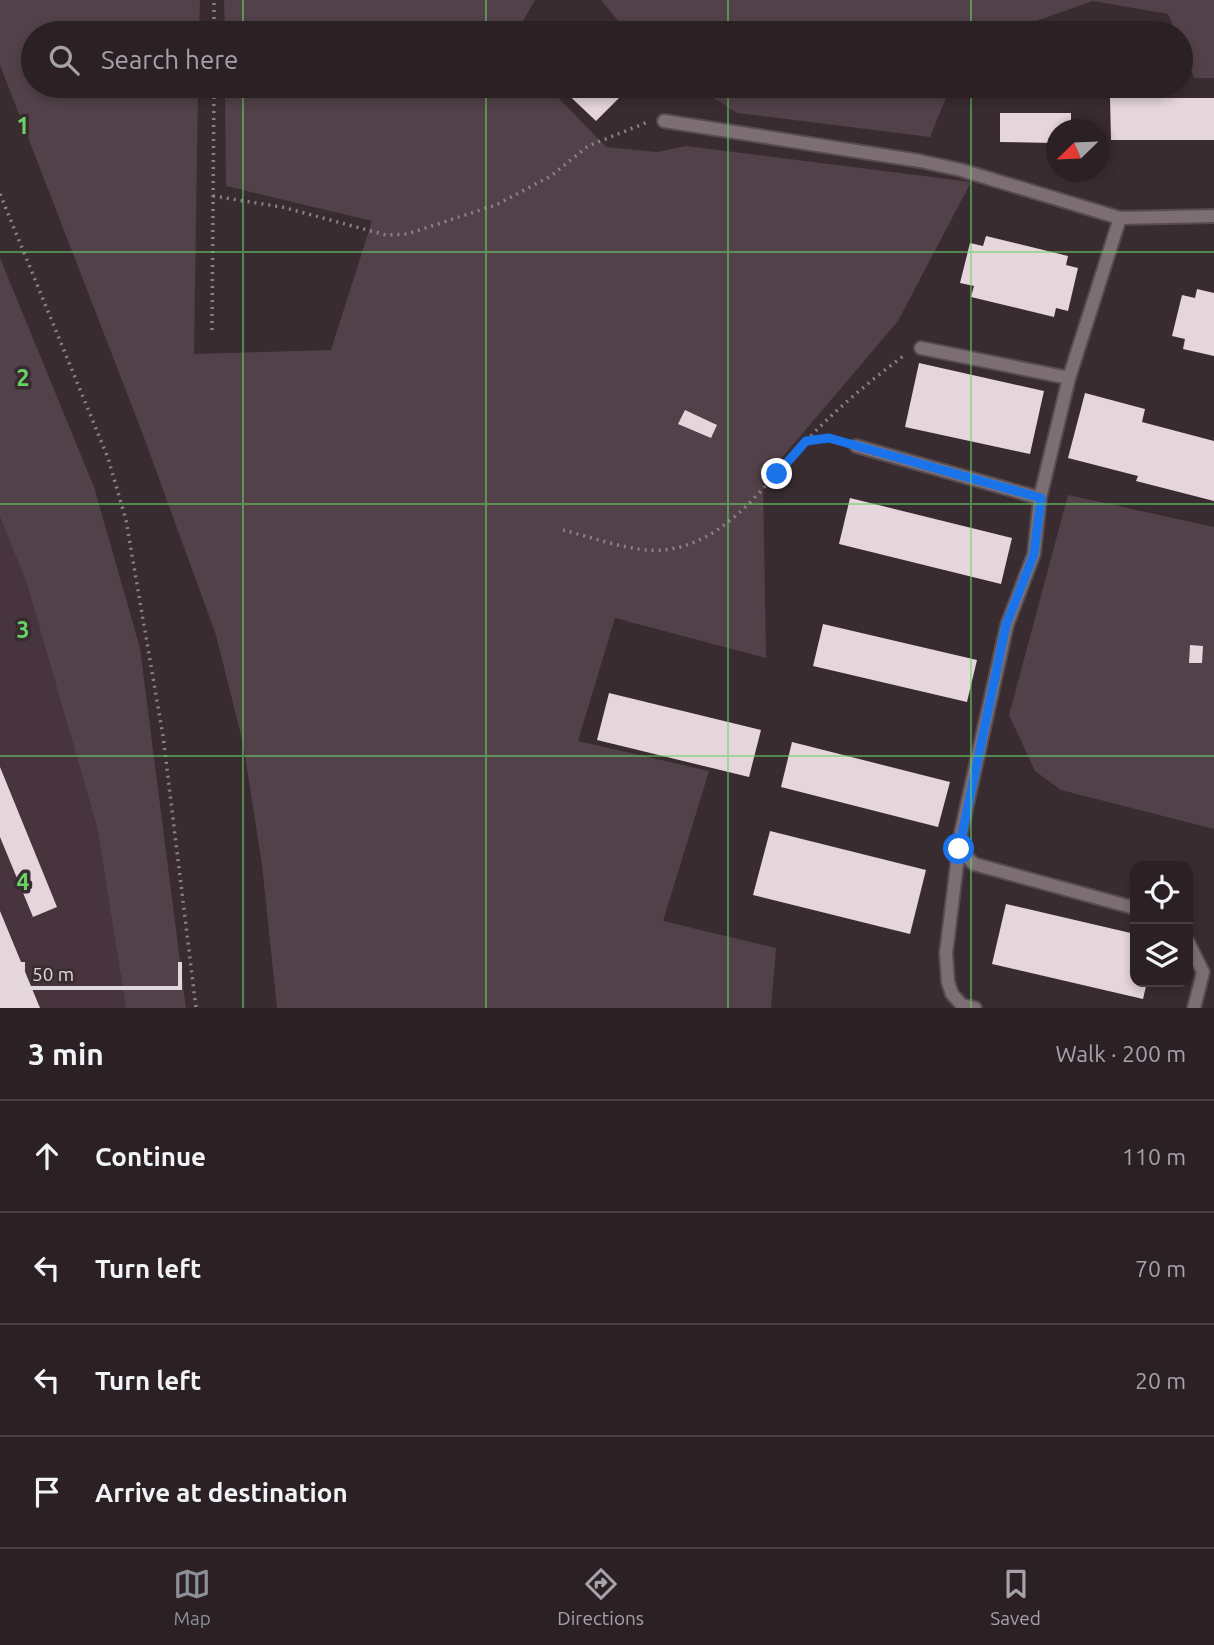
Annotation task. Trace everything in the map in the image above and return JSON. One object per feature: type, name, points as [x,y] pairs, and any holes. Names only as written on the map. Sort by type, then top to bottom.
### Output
[{"type":"lane","points":[[664,121],[920,161],[961,170],[1120,218],[1214,216]]},
{"type":"lane","points":[[975,1008],[962,1005],[952,994],[948,982],[946,953],[959,849],[1006,625],[1034,554],[1041,498],[1069,379],[1120,218]]},
{"type":"lane","points":[[921,348],[1069,379]]},
{"type":"lane","points":[[856,446],[1041,498]]},
{"type":"lane","points":[[959,849],[974,864],[1130,907]]},
{"type":"lane","points":[[1193,952],[1203,972],[1194,1008]]},
{"type":"path","points":[[214,0],[214,21]]},
{"type":"path","points":[[212,330],[214,98]]},
{"type":"path","points":[[213,196],[282,207],[386,235],[407,234],[496,205],[551,176],[588,146],[633,125],[664,121]]},
{"type":"path","points":[[0,194],[108,458],[126,520],[163,736],[196,1008]]},
{"type":"path","points":[[563,530],[648,549],[679,548],[725,524],[751,503],[806,441],[896,362],[921,348]]},
{"type":"path","points":[[806,441],[829,438],[856,446]]},
{"type":"shaded area","points":[[0,0],[200,0],[199,21],[21,21],[21,98],[198,98],[194,354],[331,350],[372,221],[226,186],[225,98],[559,98],[606,147],[657,152],[686,146],[971,182],[898,321],[763,480],[766,658],[615,618],[578,741],[709,771],[663,921],[776,948],[771,1008],[277,1008],[262,865],[243,743],[216,635],[142,432],[0,65]]},
{"type":"shaded area","points":[[224,0],[535,0],[523,21],[225,21]]},
{"type":"shaded area","points":[[601,0],[1214,0],[1214,78],[1194,78],[1193,75],[1193,21],[1171,21],[1168,14],[1093,1],[1036,21],[618,21]]},
{"type":"shaded area","points":[[714,98],[946,98],[930,137],[737,113]]},
{"type":"shaded area","points":[[0,258],[94,487],[140,648],[186,1008],[126,1008],[97,827],[27,584],[0,517]]},
{"type":"shaded area","points":[[1068,495],[1214,527],[1214,829],[1061,790],[1035,771],[1009,715]]},
{"type":"shaded area","points":[[0,517],[27,584],[97,827],[126,1008],[0,1008]]},
{"type":"building","points":[[572,98],[619,98],[596,121]]},
{"type":"building","points":[[1110,98],[1214,98],[1214,140],[1111,140]]},
{"type":"building","points":[[1000,113],[1071,113],[1071,119],[1046,119],[1046,143],[1000,142]]},
{"type":"building","points":[[986,236],[1068,256],[1066,265],[1078,268],[1068,311],[1056,308],[1054,317],[971,297],[974,286],[960,283],[970,243],[983,246]]},
{"type":"building","points":[[1197,289],[1214,293],[1214,356],[1183,349],[1185,339],[1172,336],[1182,295],[1195,298]]},
{"type":"building","points":[[919,363],[1044,391],[1030,454],[905,427]]},
{"type":"building","points":[[1085,393],[1145,409],[1142,422],[1214,441],[1214,501],[1136,481],[1138,476],[1068,458]]},
{"type":"building","points":[[685,410],[717,425],[711,438],[678,424]]},
{"type":"building","points":[[850,498],[1012,538],[1001,584],[839,544]]},
{"type":"building","points":[[823,624],[977,660],[967,702],[813,666]]},
{"type":"building","points":[[1190,645],[1203,646],[1202,663],[1189,663]]},
{"type":"building","points":[[609,693],[761,730],[749,777],[597,740]]},
{"type":"building","points":[[792,742],[950,782],[938,827],[781,787]]},
{"type":"building","points":[[0,767],[57,907],[33,917],[0,837]]},
{"type":"building","points":[[770,831],[926,870],[910,934],[753,895]]},
{"type":"building","points":[[1006,904],[1130,933],[1130,987],[1146,987],[1143,999],[992,964]]},
{"type":"building","points":[[0,911],[40,1008],[0,1008]]},
{"type":"route","points":[[777,474],[806,441],[829,438],[1041,498],[1034,554],[1006,625],[959,849]]}]
